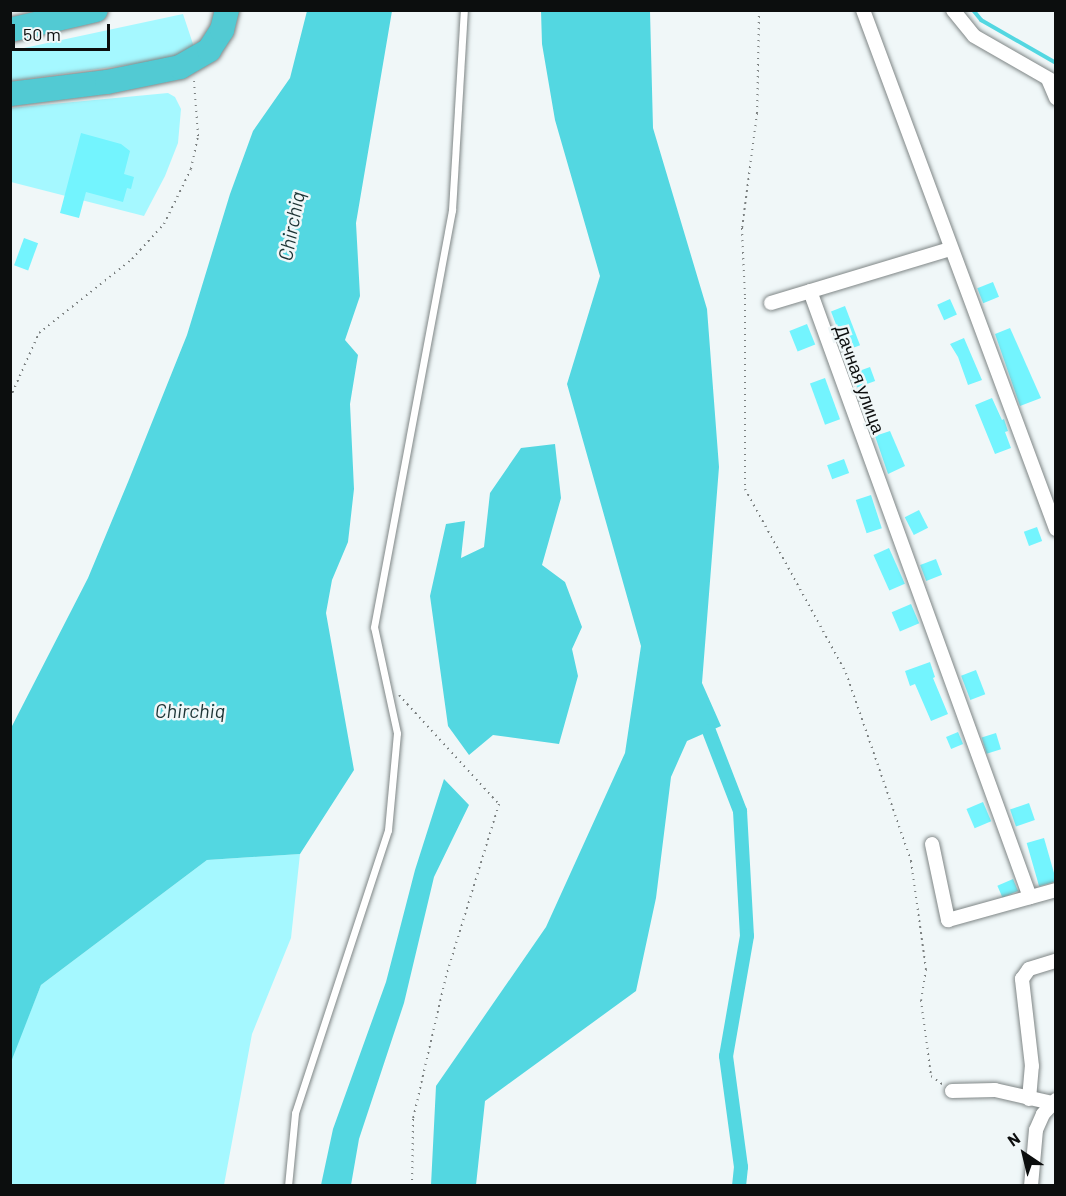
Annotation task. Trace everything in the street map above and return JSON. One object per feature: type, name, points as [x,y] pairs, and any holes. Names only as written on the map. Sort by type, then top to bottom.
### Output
[{"type":"highway","points":[[10,30],[96,10]]},
{"type":"highway","points":[[10,94],[106,82],[170,70],[189,64],[209,50],[218,38],[227,10]]},
{"type":"street","points":[[862,10],[1056,529]]},
{"type":"street","points":[[953,10],[974,36],[1052,81],[1056,98]]},
{"type":"street","points":[[771,303],[950,249]]},
{"type":"street","name":"Дачная улица","points":[[810,291],[1030,897]]},
{"type":"street","points":[[932,844],[948,920],[1056,890]]},
{"type":"street","points":[[1029,1098],[1032,1066],[1022,979],[1029,969],[1056,961]]},
{"type":"street","points":[[952,1091],[995,1090],[1054,1101],[1036,1130],[1030,1185]]},
{"type":"lane","points":[[288,1185],[294,1113],[388,830],[397,733],[375,627],[452,210],[464,10]]},
{"type":"path","points":[[759,10],[757,113],[742,228],[746,309],[745,489],[846,673],[907,850],[926,969],[921,1000],[932,1076],[952,1091]]},
{"type":"path","points":[[10,398],[39,333],[132,259],[164,224],[190,169],[198,136],[194,82],[189,64]]},
{"type":"path","points":[[385,680],[499,804],[446,976],[413,1119],[412,1185]]},
{"type":"shaded area","points":[[183,14],[194,47],[191,52],[163,60],[11,81],[10,51]]},
{"type":"shaded area","points":[[168,93],[175,97],[181,109],[178,143],[165,176],[144,216],[11,182],[10,108]]},
{"type":"shaded area","points":[[300,854],[291,938],[252,1034],[224,1185],[11,1185],[10,1062],[41,985],[207,860]]},
{"type":"water","name":"Chirchiq","points":[[307,11],[392,11],[356,223],[360,296],[345,340],[358,355],[350,404],[354,489],[348,542],[332,580],[326,613],[354,770],[300,854],[207,860],[41,985],[11,1062],[11,728],[88,578],[128,482],[187,335],[230,194],[253,131],[290,78]]},
{"type":"water","points":[[541,11],[650,11],[653,128],[707,309],[719,467],[702,683],[721,726],[687,741],[671,777],[656,898],[636,991],[485,1101],[476,1185],[431,1185],[436,1086],[546,927],[625,753],[641,646],[567,384],[600,276],[555,120],[542,44]]},
{"type":"water","points":[[555,444],[561,498],[542,565],[565,582],[582,627],[572,649],[578,676],[559,744],[493,735],[469,755],[448,726],[430,596],[446,524],[465,521],[461,558],[484,547],[490,493],[521,448]]},
{"type":"water","points":[[444,779],[469,805],[434,877],[404,1003],[359,1139],[351,1185],[321,1185],[333,1129],[386,982],[415,870]]},
{"type":"building","points":[[81,133],[121,144],[130,151],[124,174],[134,177],[131,189],[127,188],[123,202],[86,192],[79,218],[60,213]]},
{"type":"building","points":[[24,238],[38,243],[28,270],[14,265]]},
{"type":"building","points":[[993,282],[999,297],[983,303],[977,288]]},
{"type":"building","points":[[950,299],[957,315],[944,320],[937,305]]},
{"type":"building","points":[[845,306],[860,345],[846,351],[831,311]]},
{"type":"building","points":[[807,324],[815,344],[798,352],[789,331]]},
{"type":"building","points":[[1010,328],[1041,398],[1020,406],[995,334]]},
{"type":"building","points":[[964,338],[982,380],[968,385],[958,357],[950,344]]},
{"type":"building","points":[[870,367],[875,381],[857,388],[852,373]]},
{"type":"building","points":[[825,378],[840,419],[825,425],[810,383]]},
{"type":"building","points":[[992,398],[1002,420],[1004,419],[1008,431],[1005,432],[1011,448],[995,454],[975,405]]},
{"type":"building","points":[[890,431],[905,466],[888,474],[875,436]]},
{"type":"building","points":[[844,459],[849,473],[832,479],[827,465]]},
{"type":"building","points":[[871,495],[882,528],[867,533],[856,500]]},
{"type":"building","points":[[919,510],[928,528],[914,535],[905,517]]},
{"type":"building","points":[[1037,527],[1042,541],[1029,546],[1024,532]]},
{"type":"building","points":[[889,548],[905,584],[889,591],[873,555]]},
{"type":"building","points":[[936,559],[942,575],[926,581],[920,565]]},
{"type":"building","points":[[911,604],[919,623],[900,632],[892,612]]},
{"type":"building","points":[[930,662],[935,677],[933,678],[948,714],[931,721],[915,684],[910,686],[905,671]]},
{"type":"building","points":[[976,670],[985,694],[970,700],[961,676]]},
{"type":"building","points":[[958,732],[963,744],[951,749],[946,737]]},
{"type":"building","points":[[996,733],[1001,749],[987,754],[982,737]]},
{"type":"building","points":[[983,802],[991,821],[975,828],[966,809]]},
{"type":"building","points":[[1029,803],[1035,820],[1016,827],[1010,810]]},
{"type":"building","points":[[1044,838],[1056,881],[1039,886],[1027,843]]},
{"type":"building","points":[[1013,879],[1018,891],[1002,898],[997,886]]},
{"type":"waterway","points":[[973,10],[981,20],[1056,63]]},
{"type":"waterway","points":[[709,731],[740,811],[747,936],[726,1056],[741,1167],[739,1186]]}]
